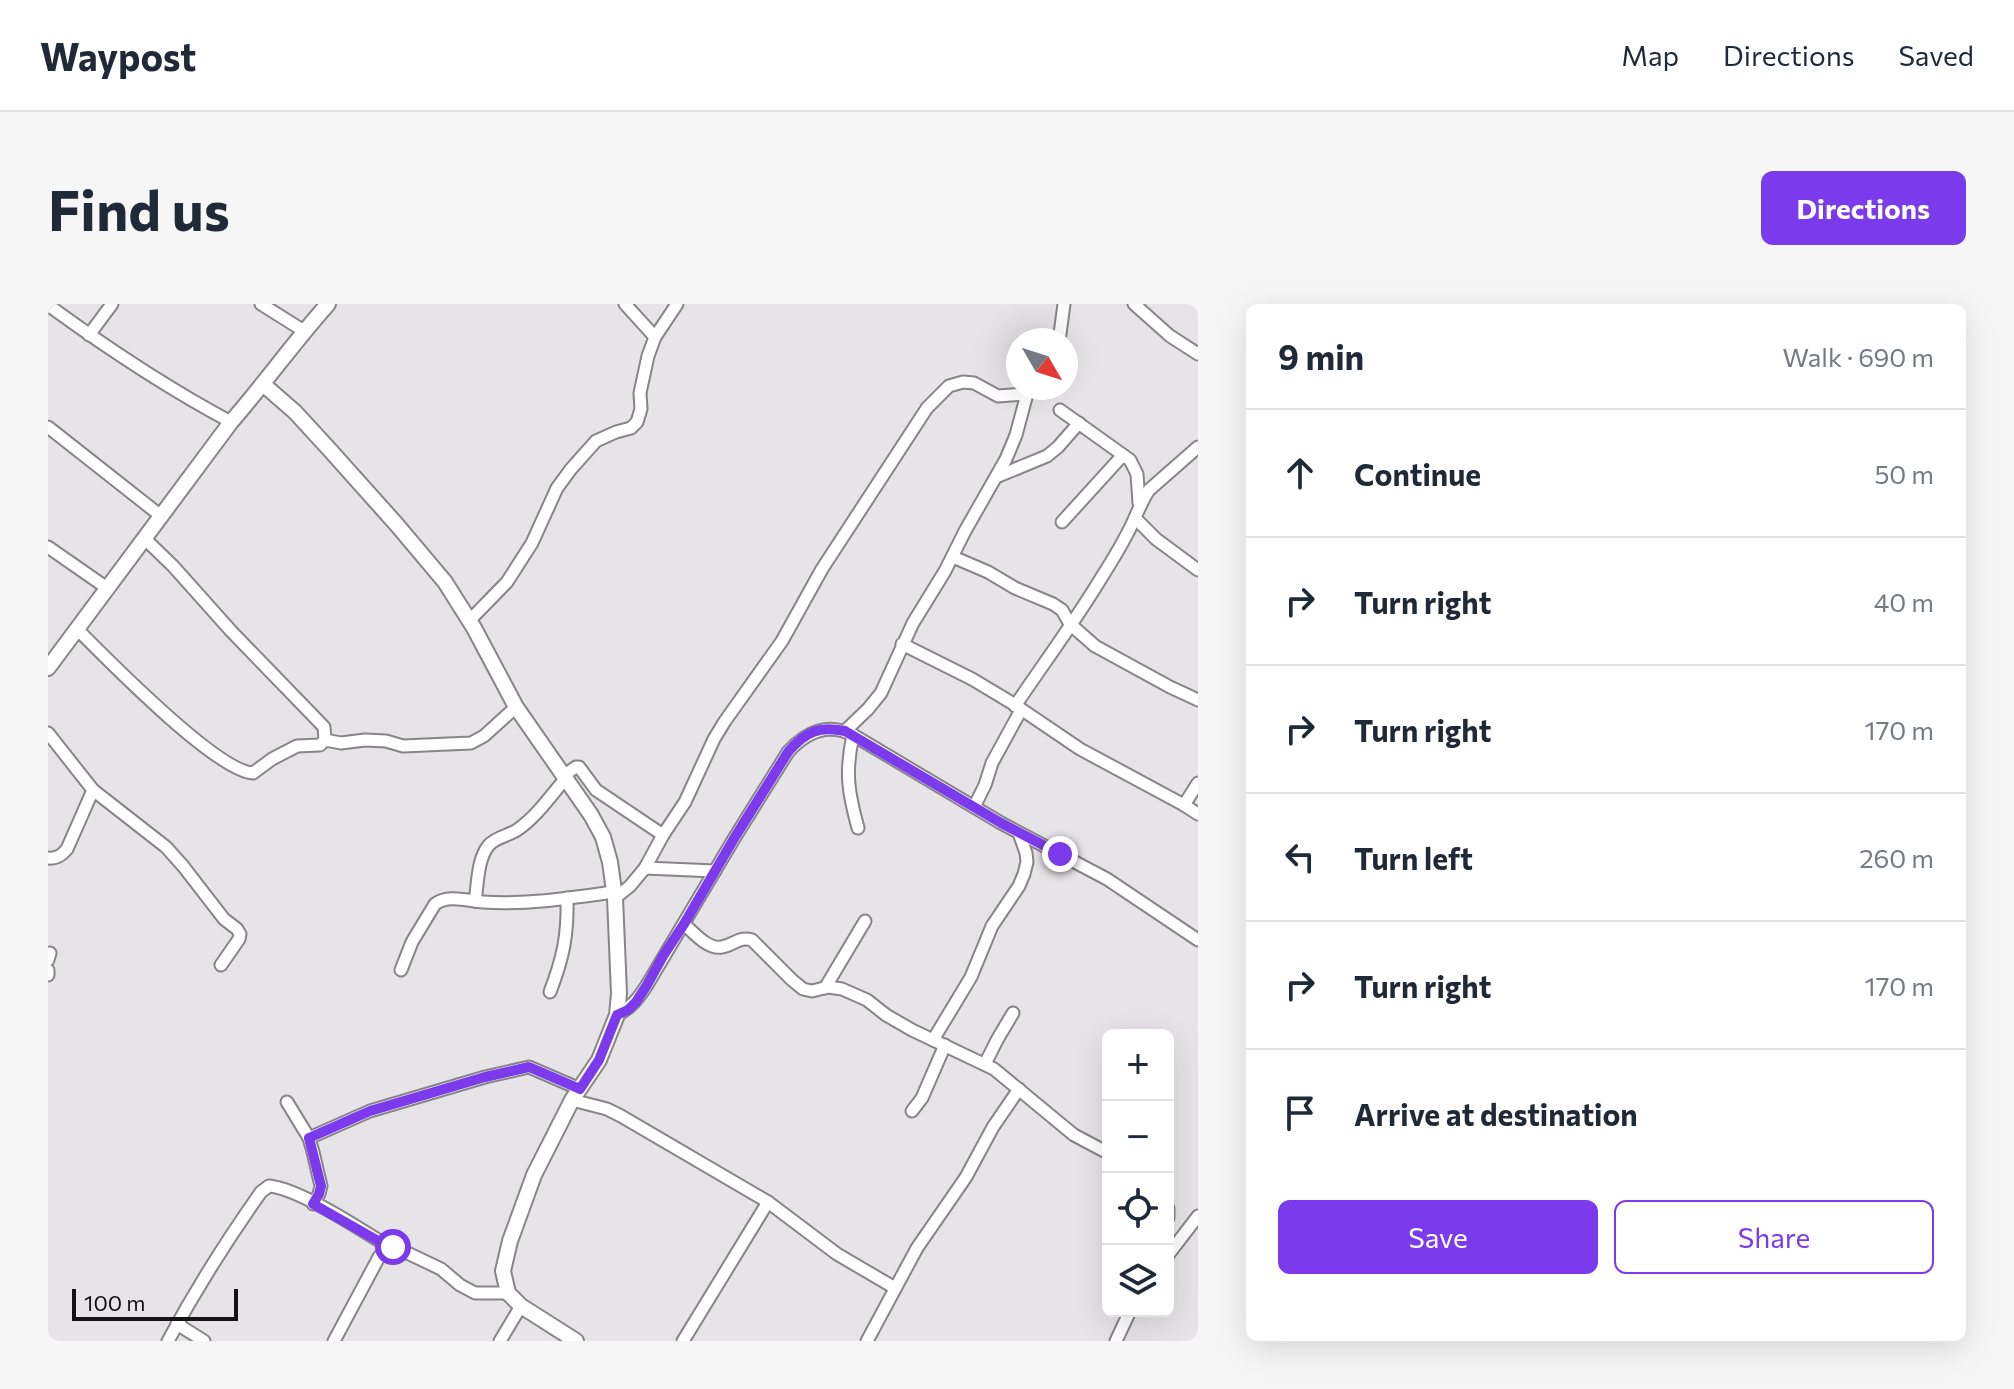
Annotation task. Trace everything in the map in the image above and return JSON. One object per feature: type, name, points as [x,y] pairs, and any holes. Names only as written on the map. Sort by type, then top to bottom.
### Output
[{"type":"street","points":[[89,335],[112,304]]},
{"type":"street","points":[[261,304],[304,331]]},
{"type":"street","points":[[48,668],[231,422],[328,304]]},
{"type":"street","points":[[625,304],[655,337]]},
{"type":"street","points":[[469,621],[507,582],[532,543],[553,496],[571,469],[596,441],[631,428],[637,422],[644,371],[655,337],[677,304]]},
{"type":"street","points":[[1061,328],[1064,304]]},
{"type":"street","points":[[1134,304],[1170,336],[1198,354]]},
{"type":"street","points":[[48,305],[181,395],[231,422]]},
{"type":"street","points":[[401,970],[412,942],[439,900],[533,901],[614,895],[630,886],[645,868],[685,802],[725,721],[782,641],[822,569],[927,408],[949,386],[963,382],[974,383],[998,396],[1006,395]]},
{"type":"street","points":[[264,385],[295,412],[445,582],[516,707],[603,837],[614,895],[619,993],[617,1015],[599,1060],[576,1095],[534,1175],[510,1241],[503,1271],[508,1293],[521,1306],[576,1341]]},
{"type":"street","points":[[858,828],[847,782],[849,733],[881,693],[902,644],[996,477],[1016,435],[1025,400]]},
{"type":"street","points":[[1060,410],[1130,460],[1137,474],[1137,513],[1156,539],[1198,570]]},
{"type":"street","points":[[996,477],[1047,456],[1079,423]]},
{"type":"street","points":[[48,427],[161,516]]},
{"type":"street","points":[[974,807],[1018,708],[1127,535],[1149,490],[1198,447]]},
{"type":"street","points":[[1062,522],[1123,455]]},
{"type":"street","points":[[77,629],[170,718],[238,769],[253,773],[297,746],[320,745],[325,740],[324,727],[144,538]]},
{"type":"street","points":[[48,547],[107,588]]},
{"type":"street","points":[[953,557],[1053,604],[1095,646],[1198,700]]},
{"type":"street","points":[[902,644],[972,679],[1080,749],[1198,814]]},
{"type":"street","points":[[325,740],[341,743],[386,741],[403,746],[471,743],[484,736],[516,707]]},
{"type":"street","points":[[617,1015],[636,1002],[788,752],[796,742],[816,730],[829,728],[849,733],[1019,833],[1107,879],[1198,940]]},
{"type":"street","points":[[48,733],[93,790],[166,847],[224,919],[237,929],[239,939],[221,965]]},
{"type":"street","points":[[475,901],[479,871],[489,845],[515,831],[535,815],[564,777],[576,767],[596,790],[663,835]]},
{"type":"street","points":[[1184,805],[1198,783]]},
{"type":"street","points":[[48,858],[53,859],[67,849],[93,790]]},
{"type":"street","points":[[933,1040],[971,977],[992,926],[1024,874],[1026,853],[1019,833]]},
{"type":"street","points":[[645,868],[715,871]]},
{"type":"street","points":[[550,992],[567,937],[567,898]]},
{"type":"street","points":[[825,988],[865,921]]},
{"type":"street","points":[[684,924],[714,947],[745,938],[752,940],[803,989],[842,989],[857,995],[893,1019],[985,1064],[1074,1135],[1102,1149]]},
{"type":"street","points":[[985,1064],[1013,1013]]},
{"type":"street","points":[[912,1111],[922,1098],[945,1045]]},
{"type":"street","points":[[309,1138],[370,1111],[529,1067],[576,1095],[621,1116],[768,1202],[837,1254],[895,1288]]},
{"type":"street","points":[[867,1341],[917,1248],[966,1177],[993,1127],[1019,1089]]},
{"type":"street","points":[[287,1102],[309,1138],[321,1186],[313,1204]]},
{"type":"street","points":[[168,1341],[201,1283],[261,1192],[269,1186],[279,1187],[389,1247],[441,1269],[475,1293],[508,1293]]},
{"type":"street","points":[[683,1341],[768,1202]]},
{"type":"street","points":[[1174,1247],[1198,1216]]},
{"type":"street","points":[[334,1341],[374,1266],[389,1247]]},
{"type":"street","points":[[500,1341],[521,1306]]},
{"type":"street","points":[[1116,1341],[1127,1317]]},
{"type":"street","points":[[177,1324],[204,1341]]},
{"type":"route","points":[[393,1247],[313,1204],[321,1186],[309,1138],[370,1111],[529,1067],[580,1089],[599,1060],[617,1015],[636,1002],[788,752],[806,735],[829,728],[845,731],[1060,854]]}]
